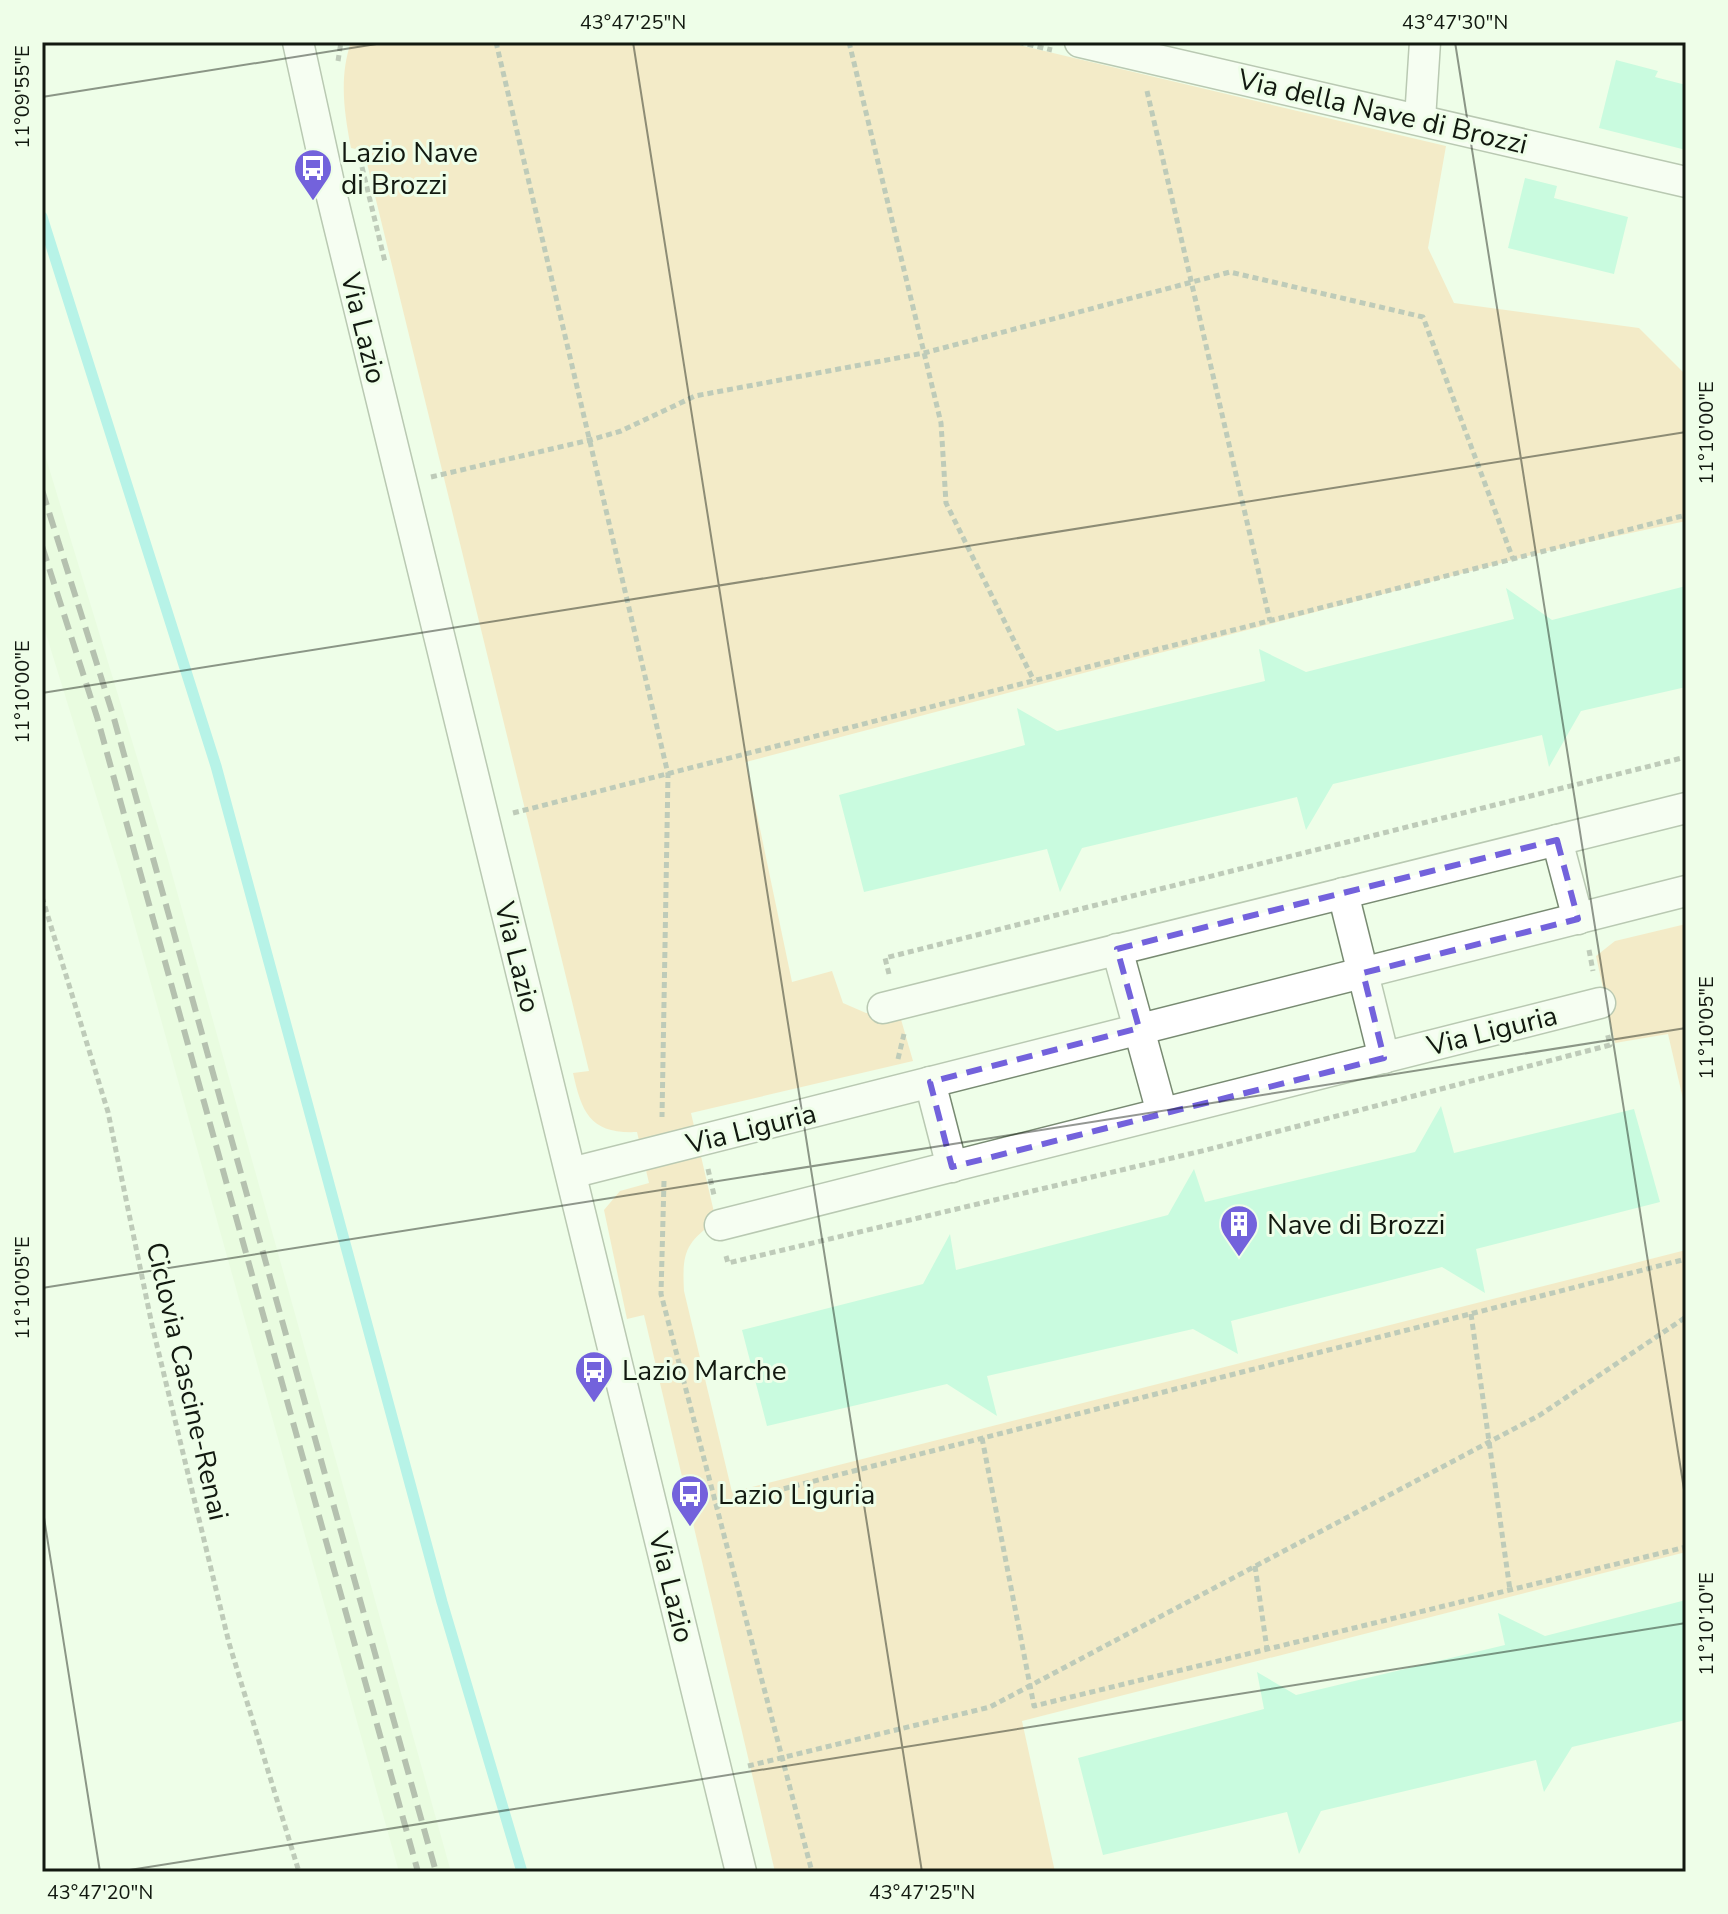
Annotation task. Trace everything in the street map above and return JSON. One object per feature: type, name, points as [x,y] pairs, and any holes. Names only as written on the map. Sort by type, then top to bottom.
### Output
[{"type":"street","name":"Via della Nave di Brozzi","points":[[1080,42],[1686,182]]},
{"type":"street","points":[[1420,119],[1425,42]]},
{"type":"street","name":"Via Lazio","points":[[302,46],[332,197],[741,1872]]},
{"type":"street","points":[[890,1006],[1686,808]]},
{"type":"street","points":[[1557,840],[1578,919]]},
{"type":"street","name":"Via Liguria","points":[[571,1173],[1686,891]]},
{"type":"street","points":[[1343,893],[1384,1058]]},
{"type":"street","points":[[1117,949],[1162,1113]]},
{"type":"street","name":"Via Liguria","points":[[720,1225],[1600,1003]]},
{"type":"street","points":[[930,1082],[952,1167]]},
{"type":"path","points":[[496,42],[668,774],[662,1126]]},
{"type":"path","points":[[849,42],[941,423],[946,503],[1034,681]]},
{"type":"path","points":[[1139,55],[1270,621]]},
{"type":"path","points":[[359,154],[388,277]]},
{"type":"path","points":[[403,484],[621,431],[695,396],[924,353],[1230,272],[1423,317],[1513,559]]},
{"type":"path","points":[[433,461],[440,492]]},
{"type":"path","points":[[485,821],[1686,515]]},
{"type":"path","points":[[894,1071],[905,1039],[890,1006],[885,958],[1686,757]]},
{"type":"path","points":[[515,797],[522,827]]},
{"type":"path","name":"Ciclovia Cascine-Renai","points":[[42,897],[108,1112],[152,1325],[229,1643],[299,1872]]},
{"type":"path","points":[[664,1172],[661,1294],[812,1872]]},
{"type":"path","points":[[716,1506],[1686,1259]]},
{"type":"path","points":[[1471,1313],[1510,1590]]},
{"type":"path","points":[[717,1773],[990,1707],[1540,1415],[1686,1317]]},
{"type":"path","points":[[982,1438],[1034,1706],[1686,1547]]},
{"type":"path","points":[[1255,1566],[1267,1649]]},
{"type":"highlighted area","points":[[1557,840],[1578,919],[1363,973],[1384,1058],[952,1167],[930,1082],[1139,1028],[1117,949]]},
{"type":"shaded area","points":[[351,42],[1006,42],[1446,146],[1428,248],[1454,303],[1639,328],[1686,375],[1686,521],[1543,552],[746,762],[792,982],[832,971],[843,1003],[866,1013],[900,1016],[913,1061],[691,1113],[716,1221],[698,1236],[688,1250],[684,1291],[732,1492],[1686,1250],[1686,1552],[1022,1721],[1055,1872],[775,1872],[644,1315],[627,1319],[604,1210],[620,1191],[649,1183],[637,1132],[621,1132],[599,1125],[585,1110],[576,1087],[573,1073],[589,1071],[364,151],[351,148],[344,95],[345,68]]},
{"type":"shaded area","points":[[42,445],[167,856],[451,1872],[399,1872],[120,873],[42,621]]},
{"type":"shaded area","points":[[1686,924],[1686,1112],[1668,1034],[1615,1043],[1596,956],[1615,941]]},
{"type":"building","points":[[1616,60],[1658,71],[1655,77],[1686,85],[1686,150],[1599,128]]},
{"type":"building","points":[[1525,178],[1557,186],[1554,198],[1628,217],[1614,274],[1508,248]]},
{"type":"building","points":[[1686,586],[1686,687],[1581,711],[1549,767],[1542,735],[1333,784],[1306,830],[1297,797],[1082,848],[1060,892],[1047,849],[864,892],[839,795],[1025,745],[1017,708],[1057,731],[1265,681],[1259,649],[1306,672],[1514,619],[1506,588],[1552,620]]},
{"type":"building","name":"Nave di Brozzi","points":[[1441,1106],[1454,1153],[1634,1109],[1660,1202],[1476,1249],[1485,1293],[1442,1267],[1231,1321],[1238,1354],[1193,1329],[987,1376],[997,1416],[947,1384],[767,1426],[742,1330],[923,1284],[950,1234],[956,1270],[1168,1215],[1194,1169],[1205,1202],[1415,1152]]},
{"type":"building","points":[[1686,1600],[1686,1720],[1572,1747],[1544,1792],[1536,1760],[1321,1811],[1299,1854],[1287,1812],[1103,1855],[1078,1758],[1264,1709],[1257,1672],[1296,1695],[1505,1645],[1498,1613],[1545,1636]]},
{"type":"waterway","points":[[42,217],[216,766],[442,1602],[522,1872]]},
{"type":"railway","points":[[42,490],[113,715],[436,1872]]},
{"type":"railway","points":[[42,546],[97,717],[418,1872]]},
{"type":"place","name":"Lazio Nave di Brozzi","points":[[313,202]]},
{"type":"place","name":"Nave di Brozzi","points":[[1239,1258]]},
{"type":"place","name":"Lazio Marche","points":[[594,1404]]},
{"type":"place","name":"Lazio Liguria","points":[[690,1528]]}]
